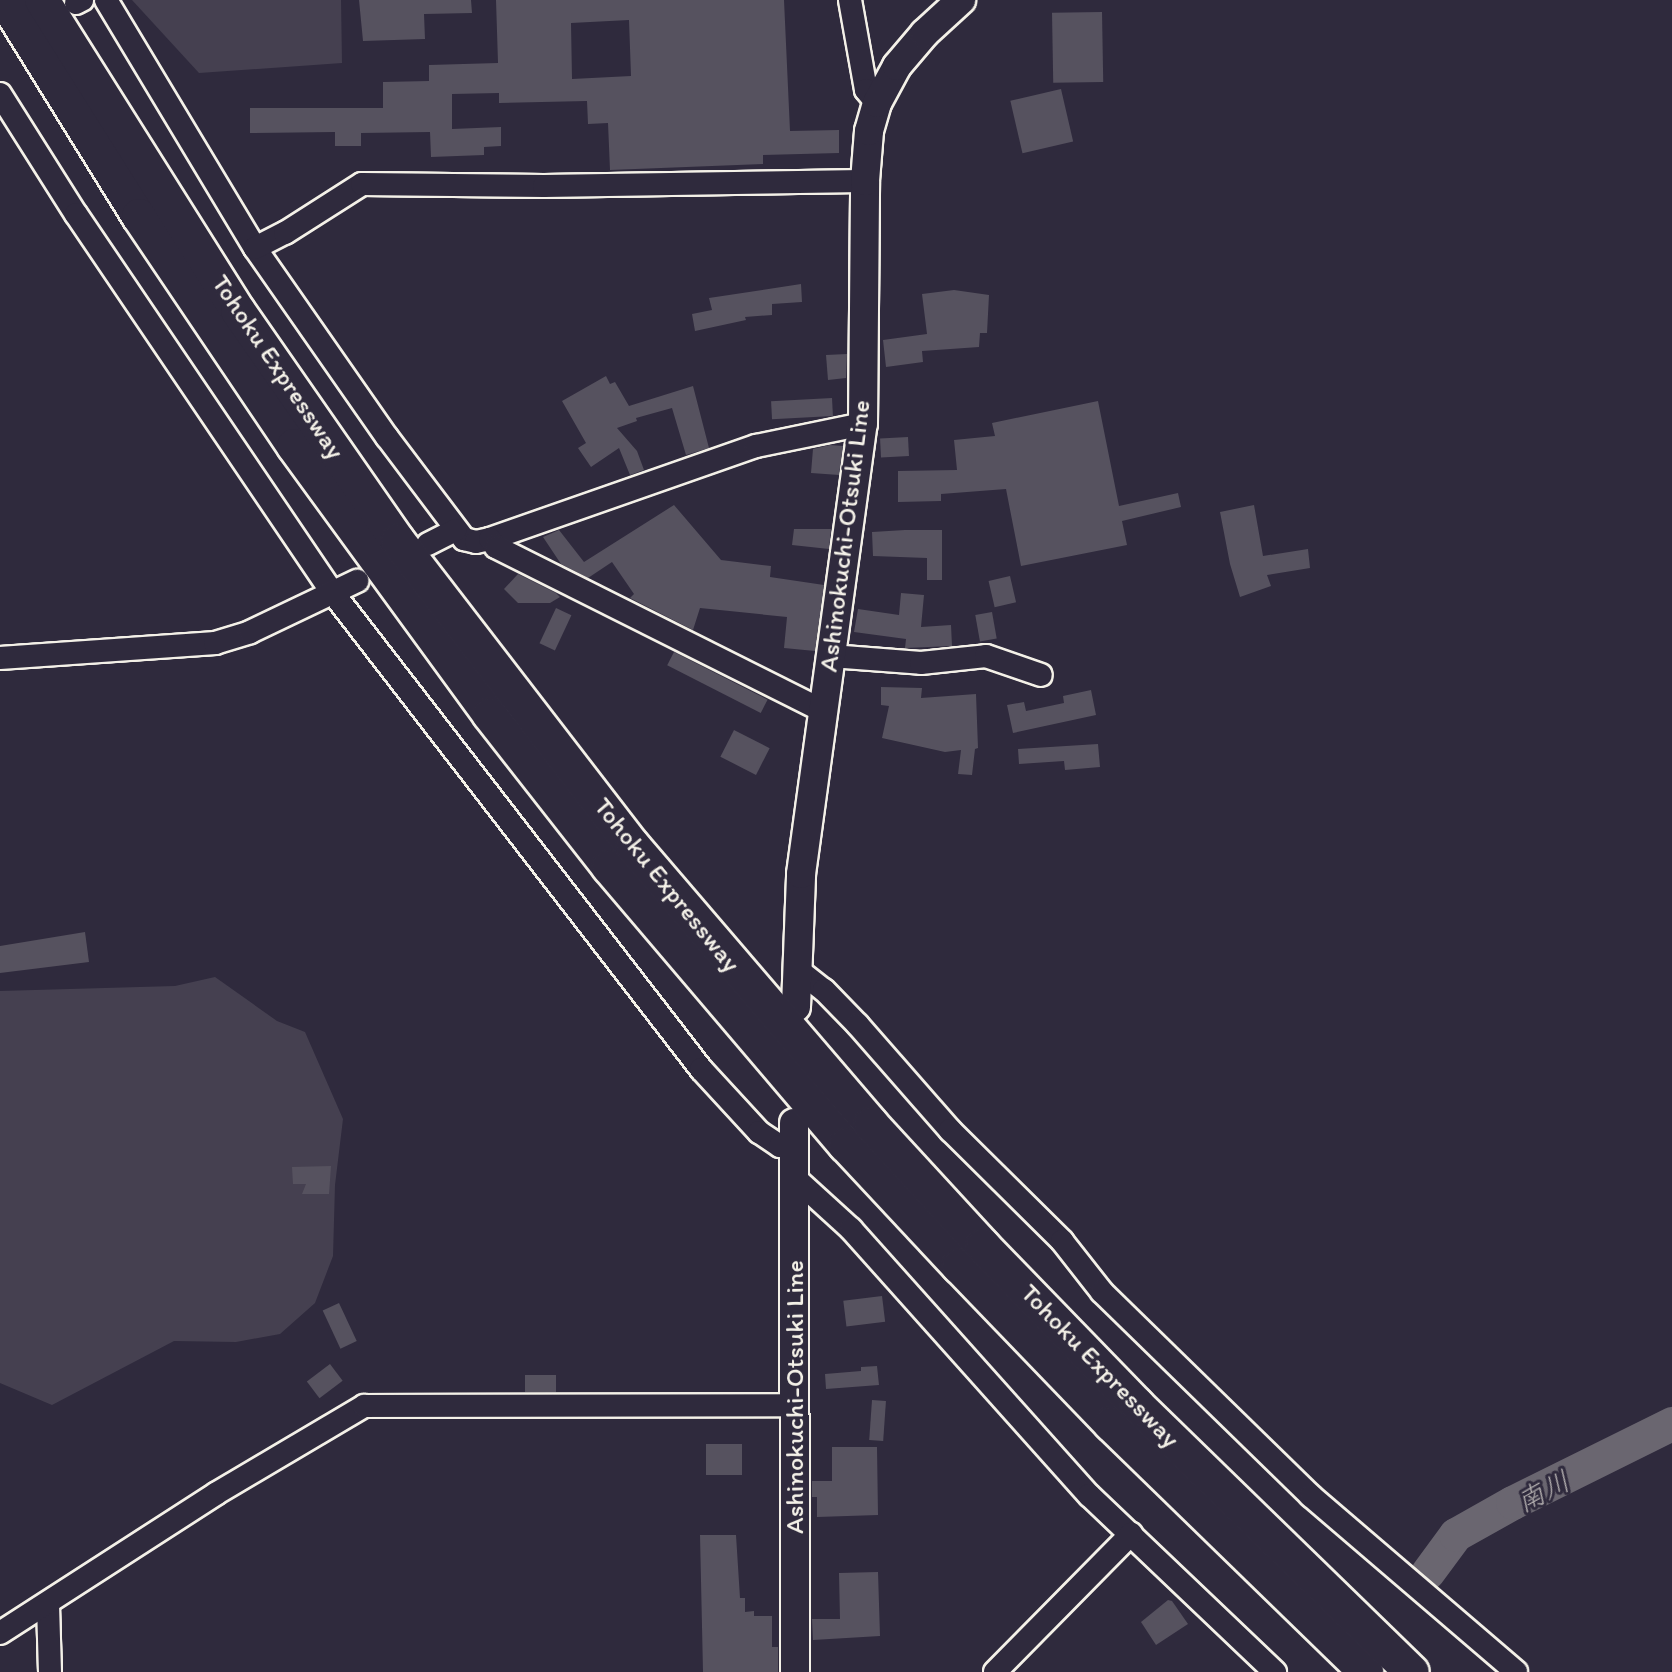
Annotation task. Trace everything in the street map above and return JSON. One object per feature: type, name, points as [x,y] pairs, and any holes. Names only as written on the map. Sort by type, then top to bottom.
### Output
[{"type":"highway","name":"Tohoku Expressway","points":[[5,0],[139,216],[285,433],[490,715],[609,867],[846,1145],[949,1255],[1133,1446],[1366,1672]]},
{"type":"highway","name":"Tohoku Expressway","points":[[67,1],[238,311],[398,541],[633,846],[871,1124],[983,1246],[1137,1405],[1412,1672]]},
{"type":"main road","name":"Ashinokuchi-Otsuki Line","points":[[796,1007],[801,874],[863,424],[865,181],[869,131],[877,103],[904,57],[961,0]]},
{"type":"main road","name":"Ashinokuchi-Otsuki Line","points":[[795,1136],[795,1672]]},
{"type":"street","points":[[106,0],[255,248],[464,539],[476,542],[490,539],[756,446],[863,424]]},
{"type":"street","points":[[850,0],[861,73],[868,94],[877,103]]},
{"type":"street","points":[[0,94],[93,239],[333,593],[701,1069],[759,1132],[780,1146],[795,1136]]},
{"type":"street","points":[[255,248],[285,233],[362,184],[544,186],[865,181]]},
{"type":"street","points":[[428,544],[456,530]]},
{"type":"street","points":[[490,539],[496,547],[823,711]]},
{"type":"street","points":[[0,658],[215,643],[250,632],[357,581]]},
{"type":"street","points":[[831,656],[921,663],[986,656],[1041,675]]},
{"type":"street","points":[[798,970],[824,990],[950,1130],[1062,1241],[1102,1292],[1278,1464],[1394,1571],[1516,1672]]},
{"type":"street","points":[[795,1178],[851,1229],[1089,1495],[1275,1672]]},
{"type":"street","points":[[0,1633],[48,1605],[217,1493],[364,1406],[795,1405]]},
{"type":"street","points":[[995,1672],[1131,1534]]},
{"type":"street","points":[[48,1605],[50,1672]]},
{"type":"shaded area","points":[[132,0],[341,0],[342,63],[199,73]]},
{"type":"shaded area","points":[[215,977],[277,1021],[305,1032],[343,1119],[335,1185],[333,1256],[315,1303],[280,1334],[236,1342],[174,1341],[52,1405],[0,1383],[0,991],[175,986]]},
{"type":"building","points":[[359,0],[471,0],[472,13],[424,14],[425,39],[363,41]]},
{"type":"building","points":[[496,0],[784,0],[790,131],[839,130],[839,153],[763,155],[763,164],[610,170],[608,123],[588,124],[587,101],[499,103],[499,93],[452,94],[452,129],[501,127],[501,146],[484,147],[484,155],[431,157],[430,132],[361,133],[361,146],[335,146],[335,132],[250,133],[250,108],[383,108],[383,82],[429,81],[429,65],[498,63]],"holes":[[[629,20],[631,76],[572,79],[571,23]]]},
{"type":"building","points":[[1102,12],[1103,82],[1053,83],[1052,13]]},
{"type":"building","points":[[1061,89],[1073,142],[1022,153],[1010,101]]},
{"type":"building","points":[[801,284],[802,302],[772,304],[772,315],[745,317],[746,320],[695,331],[692,314],[712,310],[709,298]]},
{"type":"building","points":[[954,290],[989,295],[987,333],[980,333],[979,347],[922,351],[923,362],[886,367],[883,340],[927,334],[922,294]]},
{"type":"building","points":[[847,354],[846,378],[828,380],[826,355]]},
{"type":"building","points":[[606,376],[610,384],[615,382],[629,406],[693,386],[709,448],[686,455],[672,408],[636,418],[637,421],[617,428],[637,451],[644,470],[630,475],[619,448],[591,467],[578,448],[586,443],[562,401]]},
{"type":"building","points":[[832,398],[833,416],[772,419],[771,401]]},
{"type":"building","points":[[1098,401],[1119,506],[1178,493],[1181,507],[1122,521],[1127,545],[1021,566],[1006,489],[941,494],[941,501],[898,502],[898,471],[957,470],[954,440],[995,436],[992,423]]},
{"type":"building","points":[[908,437],[909,456],[881,457],[880,438]]},
{"type":"building","points":[[843,446],[839,475],[811,473],[813,449]]},
{"type":"building","points":[[674,505],[721,560],[771,566],[770,577],[824,585],[815,651],[784,648],[787,617],[700,608],[693,630],[630,598],[634,594],[612,562],[588,578],[561,564],[543,537],[559,530],[584,562]]},
{"type":"building","points":[[1254,505],[1263,556],[1308,549],[1310,568],[1267,575],[1271,586],[1240,597],[1220,512]]},
{"type":"building","points":[[794,529],[831,529],[829,549],[792,545]]},
{"type":"building","points":[[942,530],[942,580],[927,580],[927,558],[873,556],[872,532]]},
{"type":"building","points":[[518,574],[560,597],[550,603],[518,603],[504,589]]},
{"type":"building","points":[[1010,576],[1016,602],[995,607],[989,581]]},
{"type":"building","points":[[901,593],[924,595],[921,627],[951,625],[952,646],[905,648],[906,639],[854,632],[858,609],[899,615]]},
{"type":"building","points":[[556,608],[571,615],[555,651],[540,643]]},
{"type":"building","points":[[992,612],[997,639],[980,642],[975,615]]},
{"type":"building","points":[[674,652],[768,700],[761,713],[667,665]]},
{"type":"building","points":[[881,687],[922,688],[921,698],[976,694],[978,748],[975,749],[972,775],[958,774],[961,750],[945,752],[882,738],[889,706],[881,705]]},
{"type":"building","points":[[1091,690],[1096,715],[1013,733],[1007,705],[1024,702],[1026,711],[1064,703],[1063,696]]},
{"type":"building","points":[[734,730],[770,748],[756,775],[720,757]]},
{"type":"building","points":[[1098,744],[1100,767],[1065,770],[1064,761],[1019,764],[1018,749]]},
{"type":"building","points":[[85,932],[89,962],[0,973],[0,946]]},
{"type":"building","points":[[331,1166],[329,1194],[302,1194],[306,1184],[293,1184],[292,1167]]},
{"type":"building","points":[[882,1296],[885,1322],[846,1327],[843,1301]]},
{"type":"building","points":[[339,1303],[357,1341],[340,1349],[323,1311]]},
{"type":"building","points":[[330,1364],[343,1381],[319,1398],[307,1381]]},
{"type":"building","points":[[877,1366],[879,1385],[826,1389],[825,1374],[861,1371],[861,1367]]},
{"type":"building","points":[[525,1375],[556,1375],[556,1392],[525,1392]]},
{"type":"building","points":[[872,1400],[886,1401],[883,1441],[869,1440]]},
{"type":"building","points":[[706,1444],[742,1444],[742,1475],[706,1475]]},
{"type":"building","points":[[832,1447],[877,1447],[878,1515],[817,1517],[817,1497],[812,1497],[812,1481],[832,1481]]},
{"type":"building","points":[[700,1535],[736,1535],[740,1598],[745,1598],[745,1612],[754,1611],[754,1616],[772,1616],[772,1647],[778,1647],[778,1672],[703,1672]]},
{"type":"building","points":[[878,1572],[880,1636],[813,1640],[812,1619],[840,1619],[839,1573]]},
{"type":"building","points":[[1168,1600],[1172,1601],[1188,1624],[1156,1645],[1141,1622]]},
{"type":"waterway","name":"南川","points":[[1428,1573],[1456,1535],[1513,1503],[1672,1424]]}]
